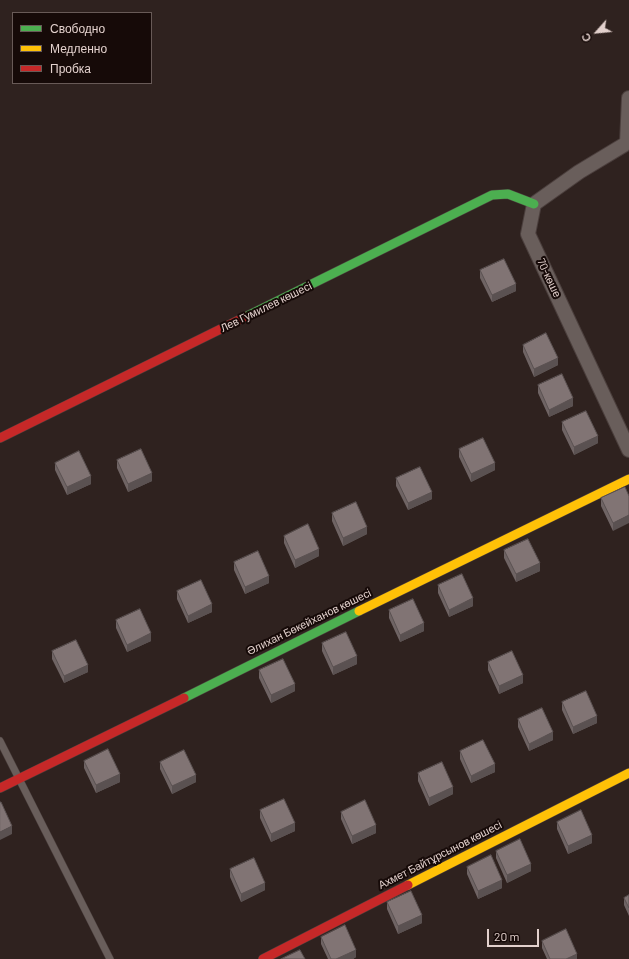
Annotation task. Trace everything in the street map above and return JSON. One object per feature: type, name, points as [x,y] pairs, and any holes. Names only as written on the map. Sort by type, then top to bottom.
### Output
[{"type":"street","points":[[534,204],[579,172],[628,144],[629,98]]},
{"type":"street","name":"Лев Гумилев көшесі","points":[[0,438],[492,195],[508,194],[534,204]]},
{"type":"street","name":"70-көше","points":[[534,204],[528,234],[629,450]]},
{"type":"street","name":"Әлихан Бөкейханов көшесі","points":[[0,788],[629,478]]},
{"type":"street","name":"Ахмет Байтұрсынов көшесі","points":[[263,959],[629,773]]},
{"type":"lane","points":[[0,741],[110,959]]},
{"type":"building","points":[[504,259],[516,284],[492,295],[480,270]]},
{"type":"building","points":[[546,333],[558,358],[534,369],[523,345]]},
{"type":"building","points":[[562,374],[573,398],[549,410],[538,385]]},
{"type":"building","points":[[586,411],[598,436],[574,447],[562,422]]},
{"type":"building","points":[[483,438],[495,463],[471,474],[459,449]]},
{"type":"building","points":[[141,449],[152,473],[128,484],[117,460]]},
{"type":"building","points":[[79,451],[91,476],[67,487],[55,463]]},
{"type":"building","points":[[420,467],[432,492],[408,503],[396,478]]},
{"type":"building","points":[[625,487],[629,496],[629,515],[613,523],[601,498]]},
{"type":"building","points":[[356,502],[367,527],[343,538],[332,513]]},
{"type":"building","points":[[308,524],[319,549],[295,560],[284,536]]},
{"type":"building","points":[[528,539],[540,563],[516,574],[504,550]]},
{"type":"building","points":[[258,551],[269,576],[245,587],[234,562]]},
{"type":"building","points":[[462,574],[473,598],[449,610],[438,585]]},
{"type":"building","points":[[201,580],[212,604],[188,616],[177,591]]},
{"type":"building","points":[[413,599],[424,623],[400,635],[389,610]]},
{"type":"building","points":[[140,609],[151,633],[127,645],[116,620]]},
{"type":"building","points":[[346,632],[357,656],[333,667],[322,643]]},
{"type":"building","points":[[76,640],[88,665],[64,676],[52,651]]},
{"type":"building","points":[[512,651],[523,675],[499,686],[488,662]]},
{"type":"building","points":[[283,659],[295,684],[271,695],[259,670]]},
{"type":"building","points":[[586,691],[597,716],[573,727],[562,702]]},
{"type":"building","points":[[542,708],[553,732],[529,744],[518,719]]},
{"type":"building","points":[[483,740],[495,764],[471,776],[460,751]]},
{"type":"building","points":[[108,749],[120,774],[96,785],[84,761]]},
{"type":"building","points":[[184,750],[196,775],[172,786],[160,762]]},
{"type":"building","points":[[442,762],[453,787],[429,798],[418,773]]},
{"type":"building","points":[[284,799],[295,823],[271,834],[260,810]]},
{"type":"building","points":[[365,800],[376,825],[352,836],[341,812]]},
{"type":"building","points":[[0,802],[12,826],[0,832]]},
{"type":"building","points":[[581,810],[592,835],[568,846],[557,822]]},
{"type":"building","points":[[520,839],[531,864],[507,875],[496,851]]},
{"type":"building","points":[[491,855],[502,880],[478,891],[467,867]]},
{"type":"building","points":[[254,858],[265,883],[241,894],[230,869]]},
{"type":"building","points":[[411,891],[422,915],[398,926],[387,902]]},
{"type":"building","points":[[629,895],[629,908],[624,898]]},
{"type":"building","points":[[345,925],[356,950],[336,959],[331,959],[321,937]]},
{"type":"building","points":[[566,929],[577,954],[566,959],[550,959],[542,941]]},
{"type":"building","points":[[300,950],[305,959],[281,959]]},
{"type":"traffic: fast","points":[[245,317],[492,195],[508,194],[534,204]]},
{"type":"traffic: fast","points":[[184,698],[359,611]]},
{"type":"traffic: slow","points":[[359,611],[629,479]]},
{"type":"traffic: slow","points":[[408,885],[629,773]]},
{"type":"traffic: jam","points":[[0,438],[245,317]]},
{"type":"traffic: jam","points":[[0,788],[184,698]]},
{"type":"traffic: jam","points":[[263,959],[408,885]]}]
